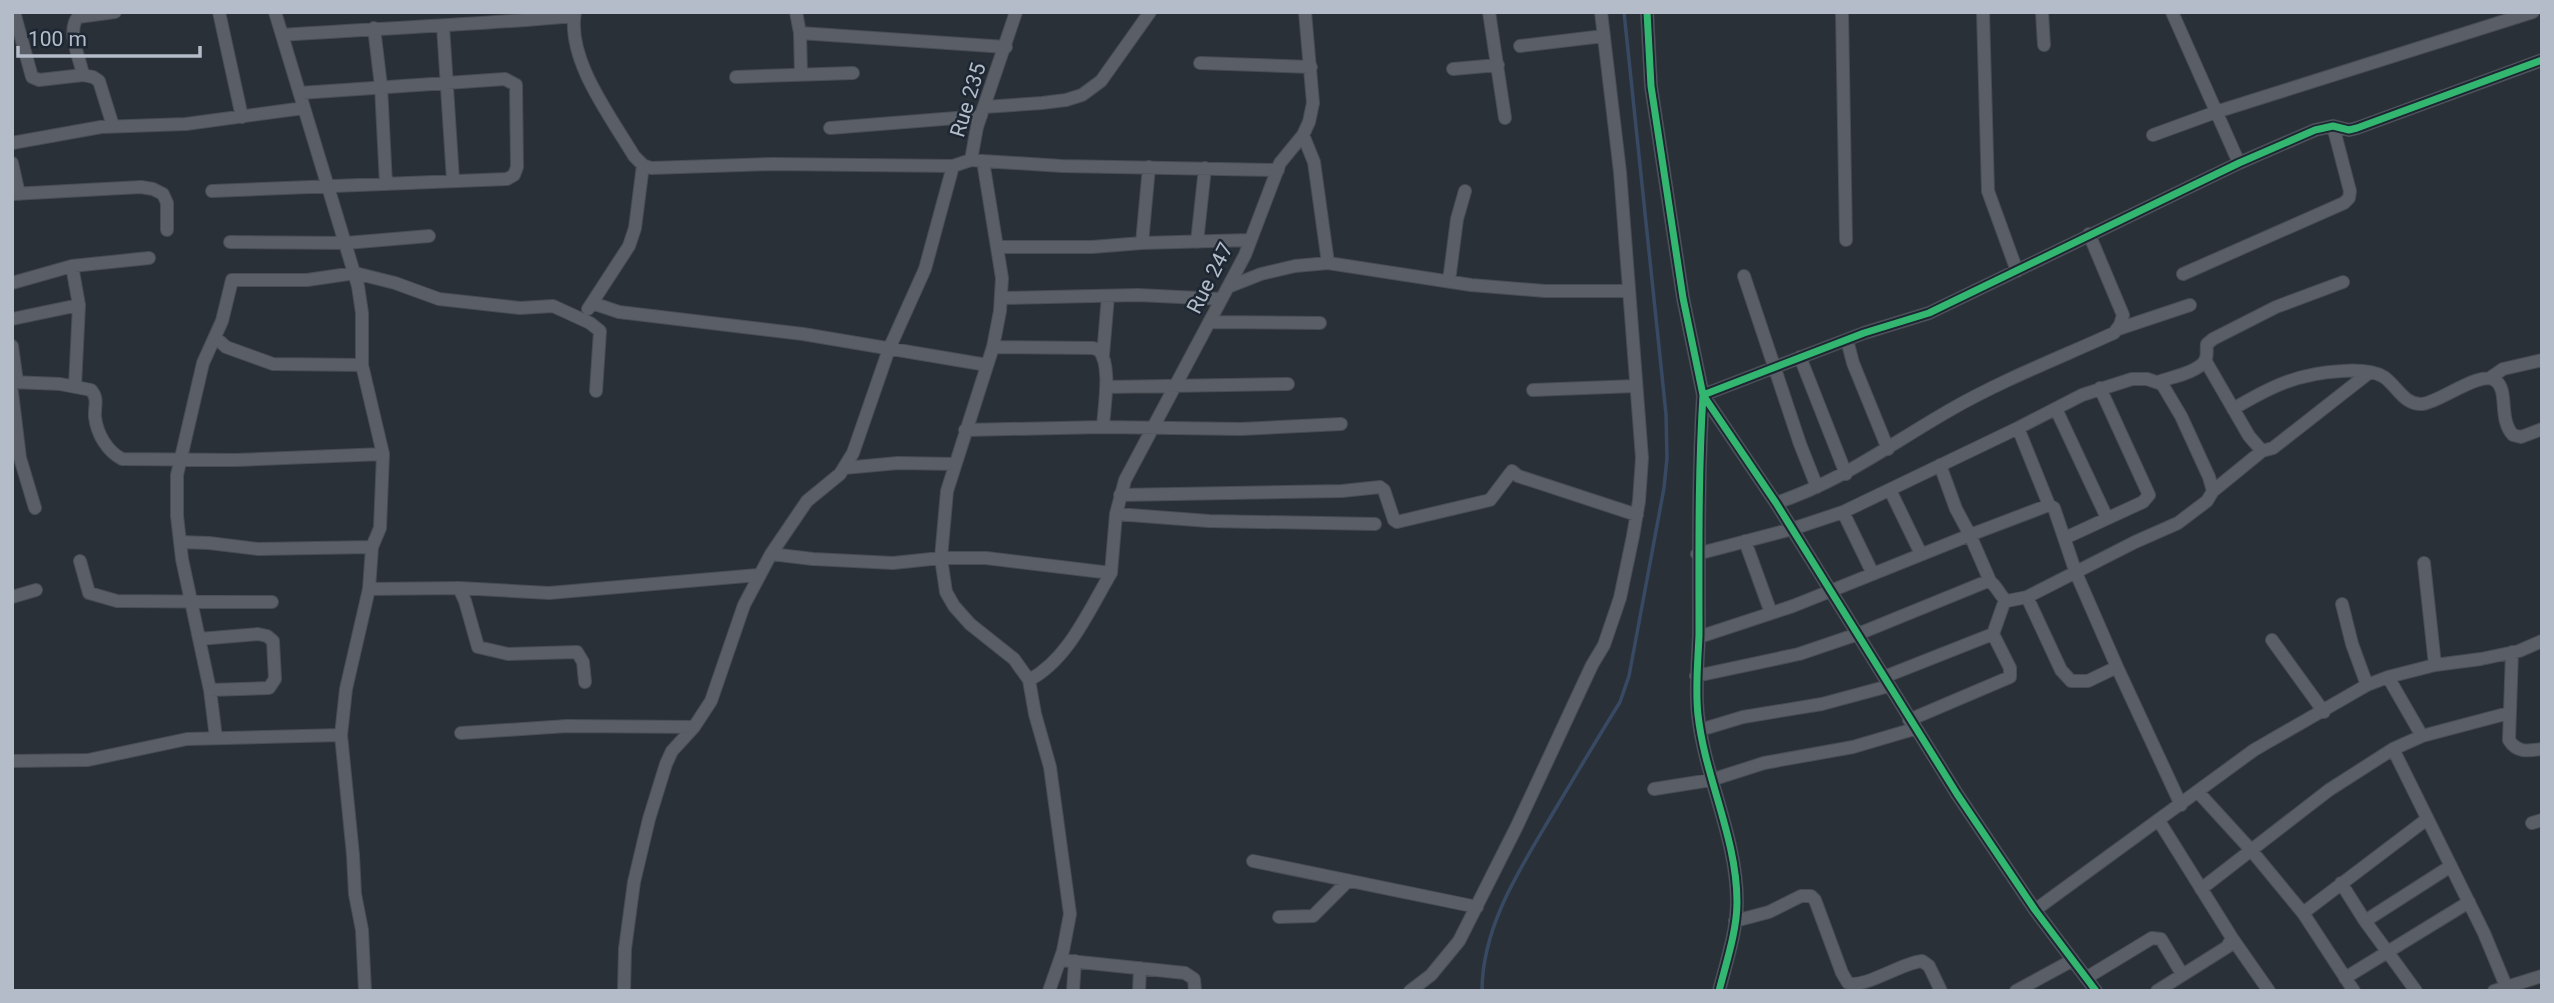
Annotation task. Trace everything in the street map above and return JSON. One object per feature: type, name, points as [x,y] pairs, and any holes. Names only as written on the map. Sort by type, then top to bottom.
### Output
[{"type":"street","points":[[14,12],[32,76],[39,80],[83,75],[93,77],[99,82],[113,125]]},
{"type":"street","points":[[83,75],[74,23],[84,15],[115,12]]},
{"type":"street","points":[[219,12],[242,117]]},
{"type":"street","points":[[275,12],[355,273],[362,313],[362,365],[383,454],[380,528],[372,547],[369,589],[346,690],[341,735],[355,894],[362,930],[365,991]]},
{"type":"street","points":[[796,12],[800,33],[801,74]]},
{"type":"street","name":"Rue 235","points":[[844,468],[857,444],[889,349],[925,269],[953,166],[977,160],[982,111],[1016,12]]},
{"type":"street","points":[[830,128],[1066,100],[1082,94],[1101,81],[1150,12]]},
{"type":"street","name":"Rue 247","points":[[1111,573],[1116,514],[1125,480],[1227,287],[1250,240],[1278,170],[1309,122],[1313,103],[1305,12]]},
{"type":"street","points":[[1489,12],[1505,118]]},
{"type":"street","points":[[1410,991],[1444,962],[1459,941],[1604,645],[1620,598],[1637,515],[1642,469],[1620,172],[1601,12]]},
{"type":"street","points":[[1647,12],[1653,99],[1683,299],[1703,395],[1696,676],[1700,730],[1737,890],[1735,921],[1719,991]]},
{"type":"street","points":[[1842,12],[1846,240]]},
{"type":"street","points":[[1983,12],[1988,191],[2017,271]]},
{"type":"street","points":[[2042,12],[2044,45]]},
{"type":"street","points":[[2172,12],[2239,163]]},
{"type":"street","points":[[2153,135],[2216,112],[2533,12]]},
{"type":"street","points":[[282,35],[443,26],[574,14],[574,38],[585,69],[634,156],[643,165],[651,168],[773,164],[953,166]]},
{"type":"street","points":[[443,26],[453,180]]},
{"type":"street","points":[[374,28],[381,86],[386,184]]},
{"type":"street","points":[[800,33],[1006,47]]},
{"type":"street","points":[[1520,47],[1604,36]]},
{"type":"street","points":[[1703,395],[1775,366],[1929,313],[2089,234],[2315,130],[2333,125],[2349,130],[2357,128],[2542,60]]},
{"type":"street","points":[[1200,63],[1311,67]]},
{"type":"street","points":[[1453,69],[1498,65]]},
{"type":"street","points":[[736,77],[853,73]]},
{"type":"street","points":[[212,191],[507,179],[514,175],[517,167],[516,85],[505,79],[300,93]]},
{"type":"street","points":[[12,143],[113,125],[159,126],[304,108]]},
{"type":"street","points":[[2183,274],[2349,198],[2350,191],[2333,125]]},
{"type":"street","points":[[1303,135],[1314,162],[1328,263]]},
{"type":"street","points":[[1049,991],[1068,933],[1070,914],[1050,767],[1035,714],[1029,680],[1014,659],[970,624],[954,606],[946,592],[941,558],[947,491],[993,347],[1002,298],[998,247],[977,160],[1062,166],[1278,170]]},
{"type":"street","points":[[12,163],[16,194],[141,187],[153,189],[163,194],[167,203],[167,230]]},
{"type":"street","points":[[581,319],[629,246],[635,228],[643,165]]},
{"type":"street","points":[[1142,243],[1149,167]]},
{"type":"street","points":[[1198,242],[1205,168]]},
{"type":"street","points":[[1449,281],[1457,219],[1465,191]]},
{"type":"street","points":[[2089,234],[2123,315],[2118,329]]},
{"type":"street","points":[[230,242],[346,243],[429,236]]},
{"type":"street","points":[[998,247],[1092,247],[1250,240]]},
{"type":"street","points":[[12,282],[72,266],[149,258]]},
{"type":"street","points":[[1227,287],[1261,274],[1295,266],[1328,263],[1471,285],[1545,291],[1628,291]]},
{"type":"street","points":[[72,266],[79,305],[75,386]]},
{"type":"street","points":[[216,738],[210,690],[180,542],[177,491],[179,460],[195,407],[203,363],[225,314],[229,286],[233,279],[307,280],[355,273],[395,283],[439,299],[520,308],[553,306],[600,331],[596,391]]},
{"type":"street","points":[[1744,276],[1817,487]]},
{"type":"street","points":[[2262,451],[2249,436],[2206,360],[2207,344],[2276,307],[2343,282]]},
{"type":"street","points":[[1002,298],[1108,296],[1220,299]]},
{"type":"street","points":[[1103,427],[1106,387],[1103,355],[1108,296]]},
{"type":"street","points":[[592,303],[619,312],[803,334],[986,365]]},
{"type":"street","points":[[12,319],[79,305]]},
{"type":"street","points":[[1776,503],[1846,474],[1950,410],[2022,373],[2118,329],[2190,305]]},
{"type":"street","points":[[1209,322],[1320,323]]},
{"type":"street","points":[[216,338],[226,347],[273,364],[362,365]]},
{"type":"street","points":[[1847,340],[1853,363],[1888,449]]},
{"type":"street","points":[[12,346],[18,446],[27,487],[35,508]]},
{"type":"street","points":[[993,347],[1093,348],[1103,355]]},
{"type":"street","points":[[1800,357],[1846,474]]},
{"type":"street","points":[[1698,554],[1792,529],[1843,512],[2100,388],[2132,379],[2158,382],[2185,373],[2206,360]]},
{"type":"street","points":[[2233,409],[2264,390],[2304,375],[2356,370],[2387,379],[2407,400],[2418,404],[2444,397],[2475,380],[2490,378],[2503,369],[2542,360]]},
{"type":"street","points":[[1940,466],[1956,509],[1990,581],[2005,600],[2011,601],[2027,597],[2178,523],[2207,501],[2213,491],[2262,451],[2273,448],[2370,372]]},
{"type":"street","points":[[2490,378],[2502,389],[2503,415],[2512,435],[2521,437],[2542,429]]},
{"type":"street","points":[[2158,382],[2168,393],[2181,416],[2213,491]]},
{"type":"street","points":[[1106,387],[1288,384]]},
{"type":"street","points":[[14,385],[75,386],[91,390],[95,394],[96,424],[106,447],[113,455],[122,459],[320,458],[383,454]]},
{"type":"street","points":[[1532,390],[1635,386]]},
{"type":"street","points":[[2065,538],[2143,502],[2149,495],[2100,388]]},
{"type":"street","points":[[1703,395],[1776,503],[1912,724],[2035,910],[2096,991]]},
{"type":"street","points":[[2056,409],[2107,518]]},
{"type":"street","points":[[965,430],[1103,427],[1241,429],[1341,424]]},
{"type":"street","points":[[2018,428],[2049,505],[2054,509],[2076,573],[2181,805]]},
{"type":"street","points":[[624,991],[630,905],[649,819],[666,764],[672,751],[694,727],[716,688],[744,606],[771,554],[807,501],[836,478],[844,468],[898,463],[954,464]]},
{"type":"street","points":[[1120,495],[1342,491],[1380,486],[1397,522],[1490,499],[1512,471],[1518,476],[1637,515]]},
{"type":"street","points":[[1890,490],[1921,554]]},
{"type":"street","points":[[1699,637],[1832,592],[1921,554],[2049,505]]},
{"type":"street","points":[[1843,512],[1873,574]]},
{"type":"street","points":[[1116,514],[1209,521],[1374,524]]},
{"type":"street","points":[[1745,541],[1771,613]]},
{"type":"street","points":[[180,542],[258,549],[372,547]]},
{"type":"street","points":[[771,554],[893,563],[941,558],[1006,560],[1111,573],[1057,659],[1045,672],[1029,680]]},
{"type":"street","points":[[80,561],[89,593],[101,598],[117,601],[272,601]]},
{"type":"street","points":[[2424,564],[2435,664]]},
{"type":"street","points":[[369,589],[549,593],[758,575]]},
{"type":"street","points":[[1696,676],[1799,654],[1858,634],[1990,581]]},
{"type":"street","points":[[458,589],[478,647],[508,654],[552,654],[572,650],[580,656],[585,682]]},
{"type":"street","points":[[12,597],[36,590]]},
{"type":"street","points":[[2027,597],[2061,670],[2071,681],[2088,681],[2117,667]]},
{"type":"street","points":[[1654,789],[1711,780],[1764,762],[1853,747],[1912,724],[2010,677],[2010,668],[1993,634],[2005,600]]},
{"type":"street","points":[[2342,604],[2352,644],[2367,685]]},
{"type":"street","points":[[199,639],[258,634],[273,641],[275,679],[269,688],[210,690]]},
{"type":"street","points":[[1700,730],[1743,717],[1822,704],[1887,682],[1993,634]]},
{"type":"street","points":[[2272,640],[2324,712]]},
{"type":"street","points":[[2035,910],[2254,750],[2367,685],[2435,664],[2481,659],[2542,641]]},
{"type":"street","points":[[2512,652],[2508,731],[2512,746],[2521,751],[2542,749]]},
{"type":"street","points":[[2388,677],[2422,736]]},
{"type":"street","points":[[2201,889],[2329,790],[2393,749],[2422,736],[2509,712]]},
{"type":"street","points":[[461,733],[567,726],[694,727]]},
{"type":"street","points":[[12,761],[88,760],[180,741],[216,738],[341,735]]},
{"type":"street","points":[[2393,749],[2469,902],[2507,988]]},
{"type":"street","points":[[2198,792],[2303,913],[2354,991]]},
{"type":"street","points":[[2303,913],[2427,819]]},
{"type":"street","points":[[2159,821],[2232,938],[2269,991]]},
{"type":"street","points":[[1253,860],[1477,907]]},
{"type":"street","points":[[2365,921],[2451,866]]},
{"type":"street","points":[[1279,918],[1313,916],[1348,881]]},
{"type":"street","points":[[2341,883],[2416,991]]},
{"type":"street","points":[[1735,921],[1769,912],[1801,896],[1811,896],[1815,900],[1848,983],[1856,985],[1896,967],[1922,961],[1929,966],[1941,991]]},
{"type":"street","points":[[2345,978],[2469,902]]},
{"type":"street","points":[[2086,978],[2157,937],[2161,939],[2182,974]]},
{"type":"street","points":[[2157,991],[2227,947],[2232,938]]},
{"type":"street","points":[[1060,960],[1185,973],[1194,979],[1195,991]]},
{"type":"street","points":[[2016,991],[2073,960]]},
{"type":"street","points":[[1073,991],[1075,961]]},
{"type":"street","points":[[1139,991],[1140,968]]},
{"type":"street","points":[[2494,991],[2542,976]]},
{"type":"waterway","points":[[1482,991],[1489,943],[1496,920],[1516,876],[1620,702],[1629,676],[1664,488],[1667,458],[1666,414],[1624,12]]},
{"type":"cycle path","points":[[1647,12],[1651,86],[1683,298],[1703,395],[1776,503],[1957,794],[2035,910],[2096,991]]},
{"type":"cycle path","points":[[1719,991],[1733,936],[1737,902],[1732,855],[1707,762],[1697,705],[1703,395],[1864,333],[1929,313],[2239,163],[2315,130],[2333,126],[2349,130],[2357,128],[2542,60]]}]
